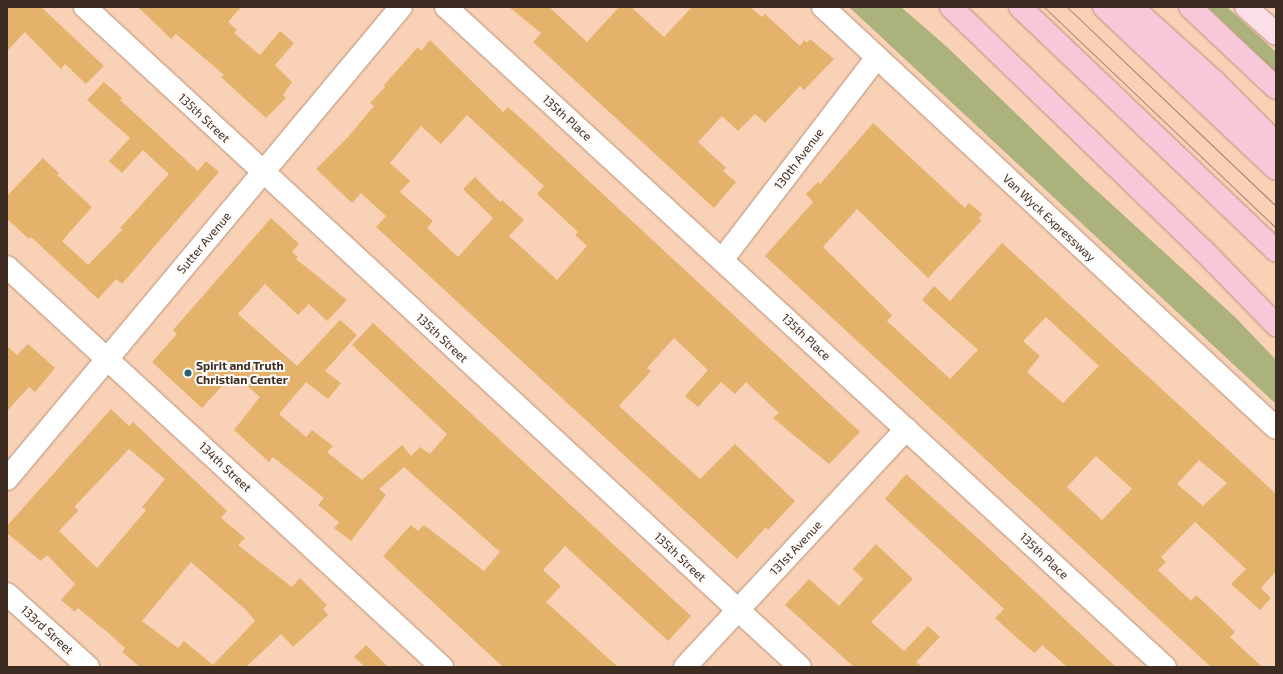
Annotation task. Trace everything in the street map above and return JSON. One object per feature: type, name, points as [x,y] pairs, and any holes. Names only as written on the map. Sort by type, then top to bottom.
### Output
[{"type":"highway","points":[[951,7],[1186,233],[1276,325]]},
{"type":"highway","points":[[1020,7],[1276,251]]},
{"type":"highway","points":[[1104,7],[1276,170]]},
{"type":"highway","points":[[1132,7],[1214,81],[1276,143]]},
{"type":"highway","points":[[1190,7],[1276,88]]},
{"type":"main road","points":[[1252,9],[1276,34]]},
{"type":"street","name":"135th Street","points":[[85,7],[263,173],[800,667]]},
{"type":"street","name":"Sutter Avenue","points":[[7,479],[401,7]]},
{"type":"street","name":"135th Place","points":[[446,7],[1165,667]]},
{"type":"street","name":"Van Wyck Expressway","points":[[823,7],[1276,428]]},
{"type":"street","name":"130th Avenue","points":[[722,260],[877,58]]},
{"type":"street","name":"134th Street","points":[[7,267],[442,667]]},
{"type":"street","name":"131st Avenue","points":[[685,667],[906,429]]},
{"type":"street","name":"133rd Street","points":[[7,594],[88,667]]},
{"type":"green space","points":[[849,7],[901,7],[947,47],[1085,180],[1235,317],[1276,360],[1276,404]]},
{"type":"green space","points":[[1208,7],[1227,7],[1276,52],[1276,72]]},
{"type":"building","points":[[7,7],[41,7],[104,66],[86,84],[65,64],[61,69],[25,32],[7,51]]},
{"type":"building","points":[[138,7],[241,7],[228,22],[237,30],[234,33],[260,55],[280,31],[294,43],[275,65],[292,82],[283,95],[286,98],[266,118],[221,77],[224,75],[176,34],[171,39]]},
{"type":"building","points":[[509,7],[549,7],[587,42],[619,7],[631,7],[664,37],[692,7],[750,7],[762,17],[765,14],[800,46],[804,40],[807,43],[810,39],[834,59],[804,90],[800,86],[765,123],[755,114],[738,131],[722,116],[698,142],[726,168],[723,171],[736,182],[714,208],[533,42],[541,33]]},
{"type":"building","points":[[430,40],[503,112],[508,107],[860,432],[829,464],[773,418],[779,413],[746,382],[735,394],[721,382],[698,407],[685,396],[708,370],[674,338],[647,368],[651,371],[619,406],[700,479],[735,444],[795,501],[768,530],[766,527],[737,559],[376,227],[386,216],[361,193],[352,203],[316,169],[347,138],[374,106],[370,103],[385,87],[384,85],[418,47],[421,51]],"holes":[[[467,115],[544,186],[537,194],[578,232],[575,235],[587,246],[557,280],[509,236],[524,220],[502,200],[500,202],[475,177],[463,189],[493,218],[458,257],[427,228],[433,221],[400,192],[410,181],[390,163],[421,126],[441,144]]]},
{"type":"building","points":[[104,82],[122,98],[120,100],[198,171],[206,161],[219,172],[122,284],[116,279],[98,299],[31,237],[29,239],[7,219],[7,196],[43,158],[59,173],[57,175],[92,207],[62,241],[88,265],[122,230],[120,228],[169,174],[143,150],[122,173],[109,161],[130,138],[87,100]]},
{"type":"building","points":[[873,123],[965,208],[969,203],[982,214],[979,218],[982,220],[928,278],[857,209],[823,247],[892,315],[887,321],[950,379],[978,350],[922,300],[934,286],[950,301],[1002,243],[1276,494],[1276,571],[1261,588],[1271,598],[1260,610],[1231,584],[1246,569],[1195,522],[1161,557],[1166,562],[1158,570],[1191,601],[1196,595],[1222,619],[1235,632],[1230,637],[1262,667],[1211,667],[765,256],[813,202],[806,194],[818,182],[820,184]],"holes":[[[1046,317],[1099,366],[1063,403],[1027,372],[1040,356],[1023,341]],[[1096,456],[1132,489],[1102,520],[1067,487]],[[1199,460],[1227,483],[1203,506],[1177,484]]]},
{"type":"building","points":[[271,218],[299,244],[292,252],[298,257],[296,259],[347,300],[327,321],[309,304],[298,315],[265,284],[238,314],[297,366],[340,320],[357,335],[325,371],[341,383],[328,399],[306,382],[279,414],[306,437],[312,430],[333,446],[327,452],[362,480],[402,445],[411,456],[420,447],[430,454],[447,434],[352,345],[373,323],[691,616],[668,641],[565,546],[543,570],[561,586],[546,602],[618,667],[503,667],[383,556],[411,525],[418,531],[424,525],[484,571],[500,552],[404,467],[379,489],[386,495],[351,541],[334,528],[339,522],[318,505],[324,498],[273,457],[269,462],[234,430],[260,397],[233,374],[202,408],[152,362],[177,334],[173,330]]},
{"type":"building","points":[[28,344],[55,368],[35,392],[29,387],[7,411],[7,346],[17,355]]},
{"type":"building","points":[[111,409],[129,426],[133,422],[227,511],[221,518],[245,538],[238,545],[292,587],[300,578],[327,605],[323,609],[328,615],[293,647],[281,634],[246,667],[140,667],[122,652],[125,648],[106,631],[78,608],[75,612],[61,600],[75,584],[47,555],[41,561],[7,533],[7,526]],"holes":[[[129,449],[165,479],[142,507],[146,510],[97,568],[59,531],[78,511],[75,506]],[[191,562],[246,610],[255,621],[213,665],[184,641],[178,648],[142,621]]]},
{"type":"building","points":[[906,474],[982,542],[1116,667],[1067,667],[1042,645],[1035,653],[995,618],[1004,609],[885,499]]},
{"type":"building","points":[[876,544],[913,579],[871,622],[904,651],[928,626],[940,637],[916,662],[922,667],[854,667],[785,605],[809,579],[839,606],[863,579],[853,569]]},
{"type":"building","points":[[366,645],[388,667],[365,667],[354,657]]},
{"type":"tram line","points":[[1044,7],[1276,228]]},
{"type":"tram line","points":[[1067,7],[1276,206]]},
{"type":"place","name":"Spirit and Truth Christian Center","points":[[188,373]]}]
